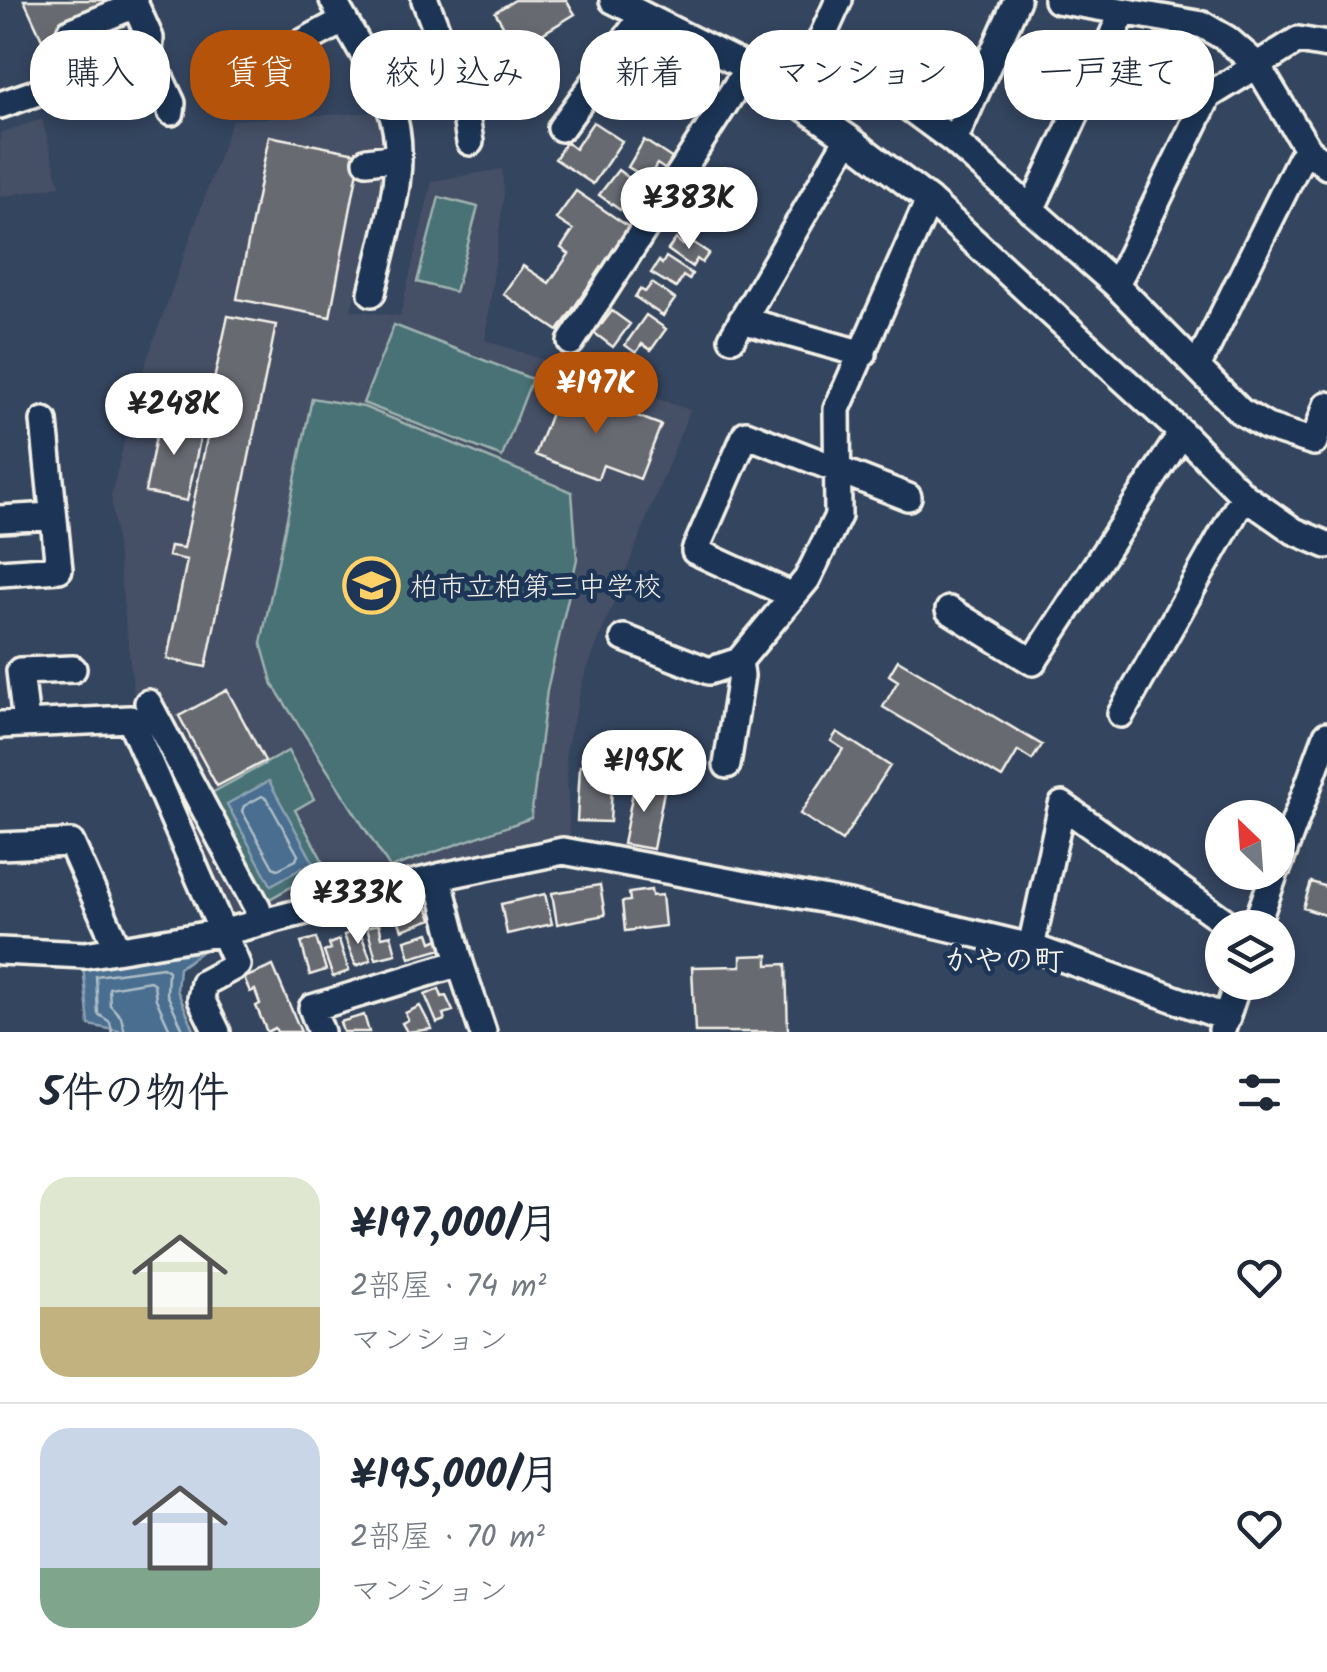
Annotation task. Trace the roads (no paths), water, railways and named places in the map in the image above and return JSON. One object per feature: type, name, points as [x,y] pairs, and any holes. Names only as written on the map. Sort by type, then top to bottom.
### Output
[{"type":"street","points":[[424,0],[463,98],[470,142]]},
{"type":"street","points":[[613,0],[740,64]]},
{"type":"street","points":[[840,0],[820,42],[954,141],[1116,284],[1240,410],[1267,426],[1314,442],[1327,405]]},
{"type":"street","points":[[954,141],[1017,0]]},
{"type":"street","points":[[1057,0],[1203,26],[1227,39],[1257,64],[1317,158]]},
{"type":"street","points":[[74,30],[134,2],[146,30]]},
{"type":"street","points":[[315,30],[338,10],[391,109],[398,135],[398,157],[372,293]]},
{"type":"street","points":[[1031,210],[1123,12]]},
{"type":"street","points":[[561,128],[642,17]]},
{"type":"street","points":[[1116,284],[1208,96],[1298,40],[1327,45]]},
{"type":"street","points":[[571,342],[740,80]]},
{"type":"street","points":[[0,106],[30,95]]},
{"type":"street","points":[[170,99],[171,112]]},
{"type":"street","points":[[822,120],[928,200],[1182,433],[1244,496],[1294,532],[1327,545]]},
{"type":"street","points":[[848,138],[737,329],[863,354]]},
{"type":"street","points":[[367,160],[398,157]]},
{"type":"street","points":[[1198,366],[1300,158],[1317,158]]},
{"type":"street","points":[[624,638],[709,671],[739,661],[807,579],[838,516],[837,409],[928,200]]},
{"type":"street","points":[[0,574],[59,570],[44,421]]},
{"type":"street","points":[[949,610],[1032,662],[1182,433]]},
{"type":"street","points":[[793,596],[696,550],[746,434],[908,497]]},
{"type":"street","points":[[1120,714],[1244,496]]},
{"type":"street","points":[[0,519],[53,516]]},
{"type":"street","points":[[727,765],[741,676],[739,661]]},
{"type":"street","points":[[72,670],[20,671],[13,724],[130,719],[236,966],[204,983],[202,1000],[217,1032]]},
{"type":"street","points":[[148,703],[257,907],[260,922]]},
{"type":"street","points":[[1295,820],[1327,735]]},
{"type":"street","points":[[1031,946],[1062,805],[1209,910]]},
{"type":"street","points":[[0,846],[70,843],[118,949]]},
{"type":"street","points":[[0,951],[85,955],[224,932],[438,877],[562,851],[854,906],[1031,946],[1224,1025],[1232,1000]]},
{"type":"street","points":[[438,877],[483,1032]]},
{"type":"street","points":[[322,1032],[312,1008],[460,963]]},
{"type":"water","points":[[269,781],[313,862],[271,885],[227,804]]},
{"type":"water","points":[[201,952],[179,968],[177,990],[195,1032],[124,1032],[89,1025],[83,966]]},
{"type":"place","name":"柏市立柏第三中学校","points":[[371,586]]},
{"type":"district","name":"かやの町","points":[[1004,960]]}]
